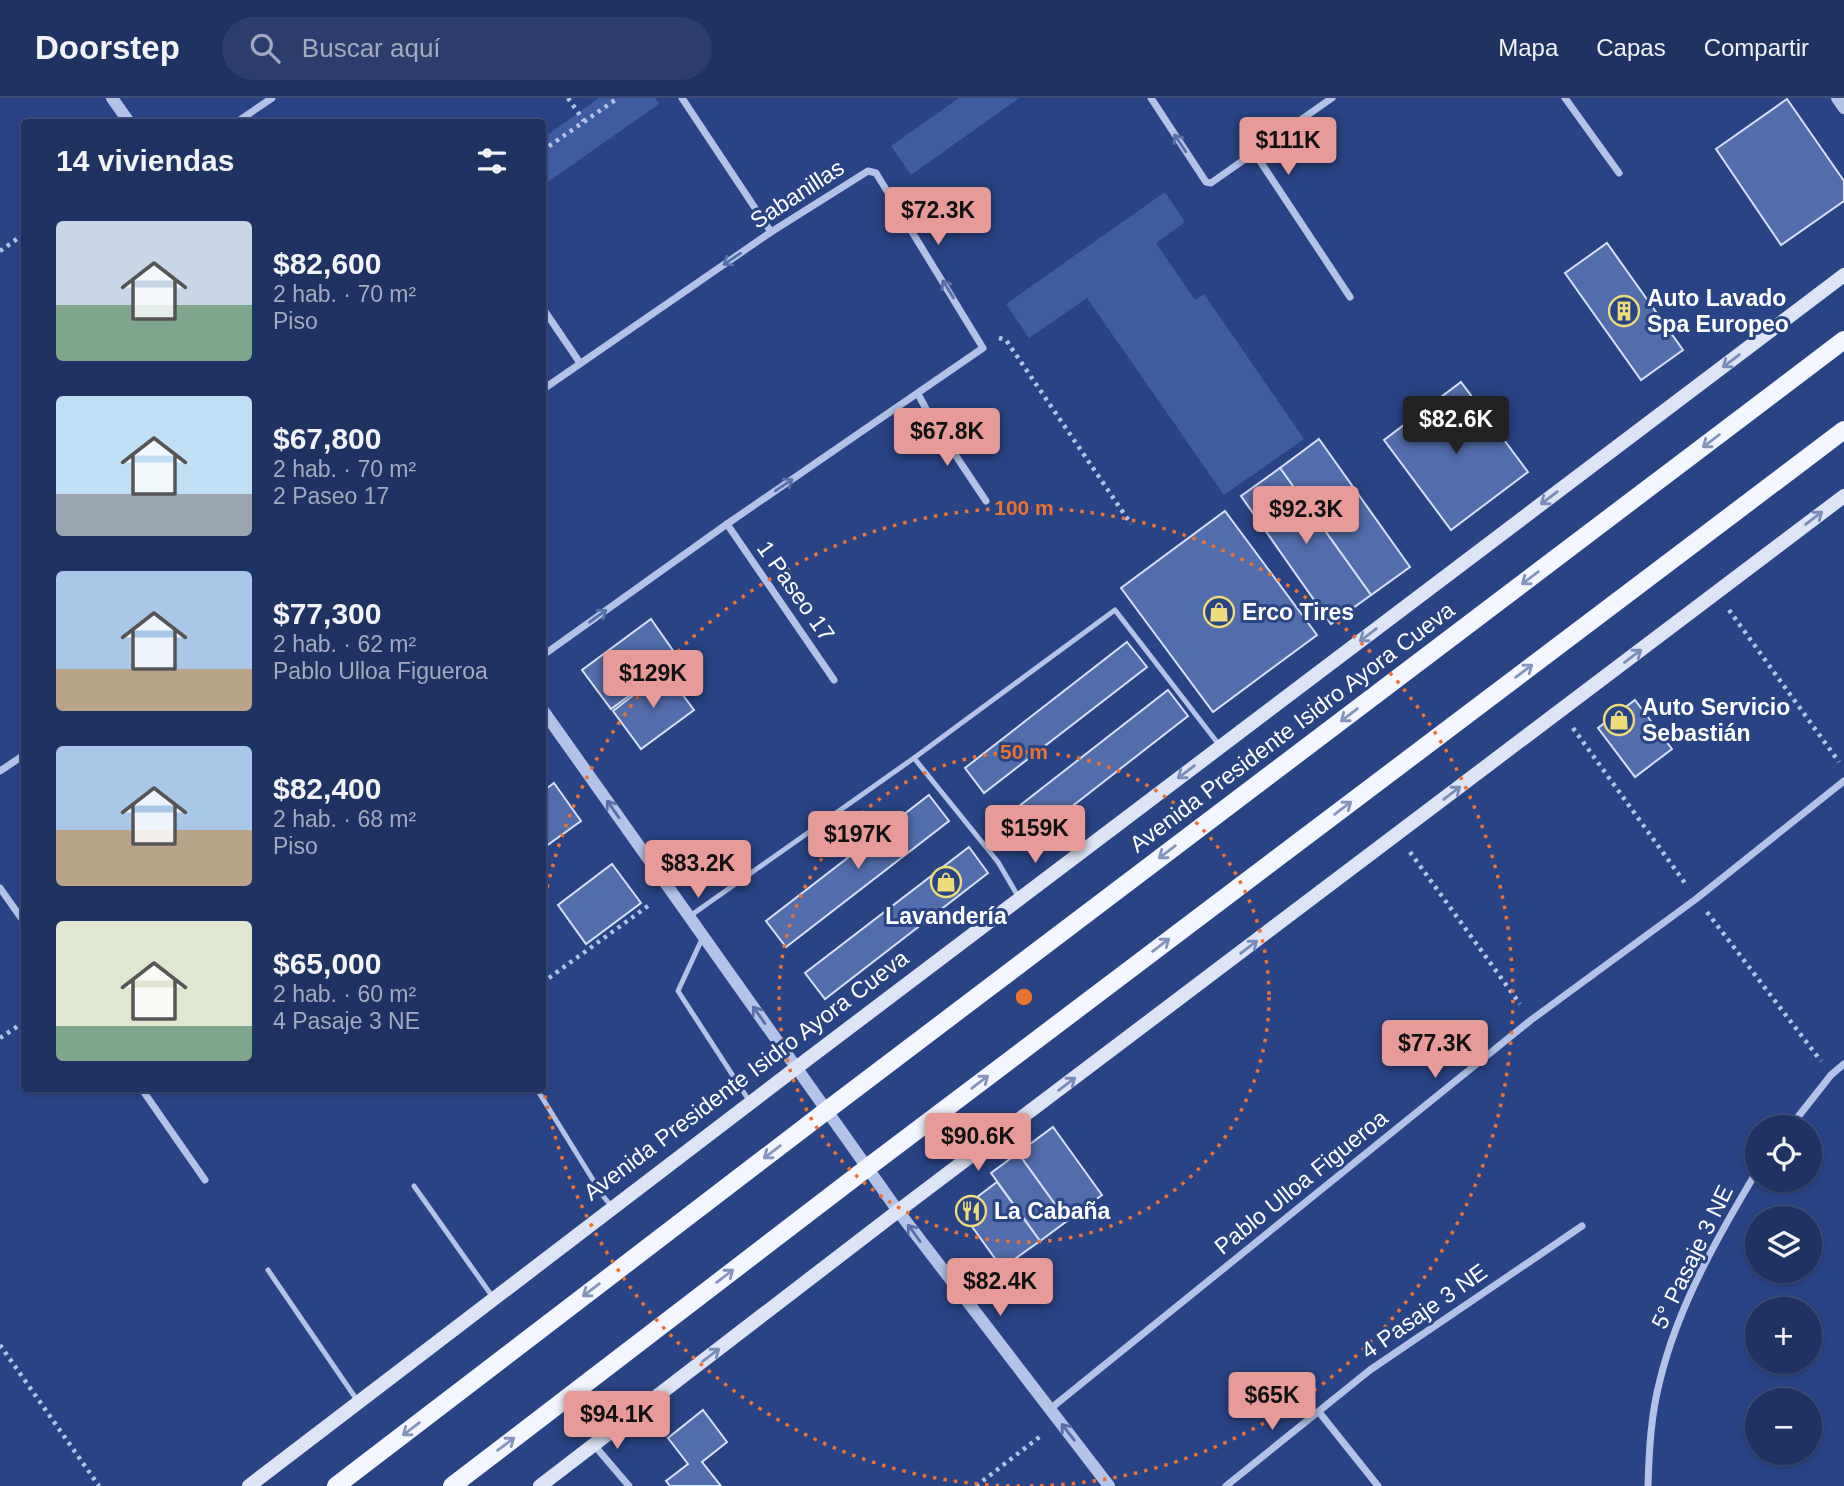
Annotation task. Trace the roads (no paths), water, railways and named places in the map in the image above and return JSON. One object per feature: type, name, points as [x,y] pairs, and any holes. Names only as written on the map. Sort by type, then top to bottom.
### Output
[{"type":"main road","name":"Avenida Presidente Isidro Ayora Cueva","points":[[249,1486],[750,1102],[1844,275]]},
{"type":"main road","name":"Avenida Presidente Isidro Ayora Cueva","points":[[336,1486],[1844,340]]},
{"type":"main road","points":[[452,1486],[867,1168],[1844,430]]},
{"type":"main road","points":[[540,1486],[1844,496]]},
{"type":"street","points":[[112,98],[127,119]]},
{"type":"street","points":[[241,119],[272,98]]},
{"type":"street","points":[[682,98],[771,232]]},
{"type":"street","points":[[1151,98],[1207,182],[1212,182],[1332,98]]},
{"type":"street","points":[[1565,98],[1619,173]]},
{"type":"street","points":[[1837,98],[1844,108]]},
{"type":"street","points":[[1254,152],[1350,297]]},
{"type":"street","name":"Sabanillas","points":[[546,387],[771,232],[868,171],[874,172],[983,348],[918,394]]},
{"type":"street","points":[[546,313],[580,363]]},
{"type":"street","points":[[546,653],[727,524],[918,394],[932,420],[986,501]]},
{"type":"street","name":"1 Paseo 17","points":[[727,524],[834,680]]},
{"type":"street","points":[[546,715],[898,1212],[1110,1486]]},
{"type":"street","points":[[0,771],[21,757]]},
{"type":"street","name":"Pablo Ulloa Figueroa","points":[[1050,1409],[1531,1020],[1696,899],[1844,781]]},
{"type":"street","points":[[0,888],[21,918]]},
{"type":"street","points":[[1799,1115],[1831,1075],[1844,1064]]},
{"type":"street","points":[[144,1092],[205,1180]]},
{"type":"street","name":"5° Pasaje 3 NE","points":[[1648,1486],[1653,1420],[1660,1380],[1672,1340],[1700,1275],[1745,1191]]},
{"type":"street","name":"4 Pasaje 3 NE","points":[[1226,1486],[1370,1370],[1582,1226]]},
{"type":"street","points":[[1319,1412],[1378,1486]]},
{"type":"street","points":[[594,1445],[629,1486]]},
{"type":"lane","points":[[689,917],[914,758],[1115,610],[1220,746]]},
{"type":"lane","points":[[914,758],[998,862],[1019,898]]},
{"type":"lane","points":[[704,936],[678,991],[750,1102]]},
{"type":"lane","points":[[539,1092],[613,1208]]},
{"type":"lane","points":[[414,1186],[494,1298]]},
{"type":"lane","points":[[268,1270],[359,1402]]},
{"type":"place","name":"Auto Lavado Spa Europeo","points":[[1624,311]]},
{"type":"place","name":"Erco Tires","points":[[1219,612]]},
{"type":"place","name":"Auto Servicio Sebastián","points":[[1619,720]]},
{"type":"place","name":"Lavandería","points":[[946,882]]},
{"type":"place","name":"La Cabaña","points":[[971,1211]]}]
